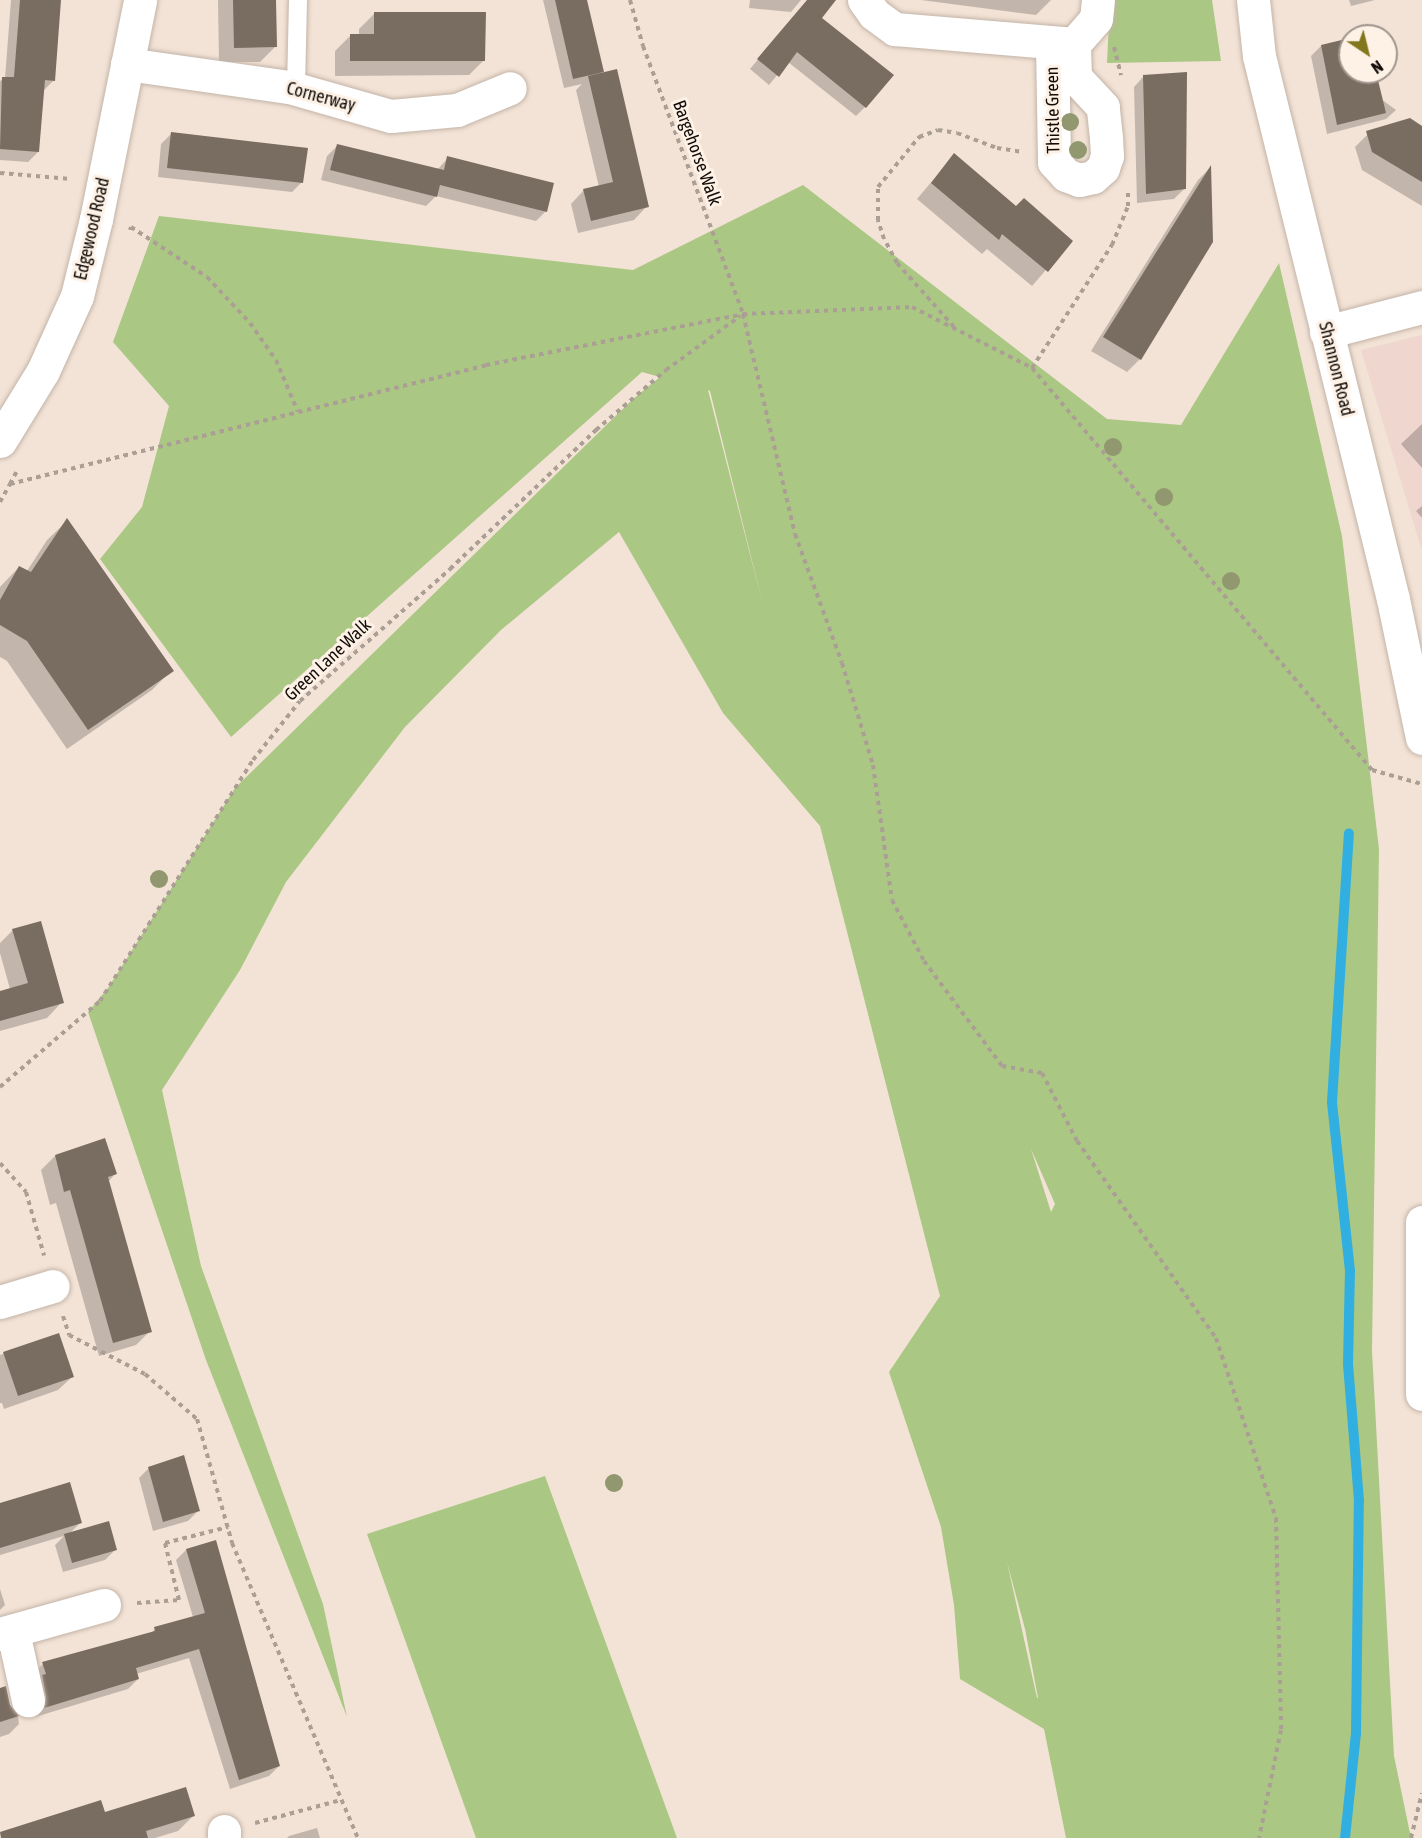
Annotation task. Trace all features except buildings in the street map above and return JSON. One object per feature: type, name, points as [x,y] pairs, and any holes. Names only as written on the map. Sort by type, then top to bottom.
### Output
[{"type":"street","name":"Edgewood Road","points":[[11,452],[43,371],[77,296],[140,0]]},
{"type":"street","name":"Thistle Green","points":[[864,0],[874,14],[896,29],[992,35],[1063,44],[1096,19],[1098,0]]},
{"type":"street","name":"Shannon Road","points":[[1252,0],[1259,56],[1393,599],[1422,738]]},
{"type":"street","name":"Thistle Green","points":[[1063,44],[1075,77],[1103,107],[1107,156],[1103,168],[1093,177],[1079,180],[1066,176],[1054,162],[1063,44]]},
{"type":"street","name":"Cornerway","points":[[127,64],[296,88],[391,116],[457,110],[510,88]]},
{"type":"street","points":[[1326,332],[1422,307]]},
{"type":"street","points":[[1422,1222],[1422,1394]]},
{"type":"street","points":[[0,1302],[53,1286]]},
{"type":"street","points":[[28,1700],[6,1633],[104,1605]]},
{"type":"lane","points":[[296,88],[298,0]]},
{"type":"path","name":"Bargehorse Walk","points":[[630,0],[643,46],[743,314],[795,534],[842,663],[873,765],[892,900],[924,961],[1002,1066],[1042,1073],[1077,1142],[1216,1338],[1276,1518],[1281,1730],[1259,1838]]},
{"type":"path","points":[[956,329],[892,255],[878,220],[878,187],[919,137],[938,130],[1054,162]]},
{"type":"path","points":[[0,173],[103,182]]},
{"type":"path","points":[[1032,368],[1112,245],[1128,206]]},
{"type":"path","points":[[127,238],[131,227],[207,277],[250,322],[276,360],[297,412]]},
{"type":"path","points":[[10,484],[486,364],[743,314],[912,307],[1032,368],[1372,770],[1422,784]]},
{"type":"path","name":"Green Lane Walk","points":[[0,1087],[100,1001],[253,759],[300,701],[450,569],[596,430],[666,370],[743,314]]},
{"type":"path","points":[[0,501],[10,484],[11,452]]},
{"type":"path","points":[[0,1163],[26,1192],[69,1335],[145,1374],[197,1419],[228,1527],[358,1838]]},
{"type":"path","points":[[104,1605],[178,1600],[165,1543],[228,1527]]},
{"type":"path","points":[[1411,1838],[1422,1793]]},
{"type":"path","points":[[224,1835],[341,1800]]},
{"type":"shaded area","points":[[1422,335],[1422,551],[1361,350]]},
{"type":"green space","points":[[1110,0],[1212,0],[1221,61],[1107,63]]},
{"type":"green space","points":[[803,185],[1107,419],[1181,425],[1279,263],[1342,536],[1379,849],[1372,1351],[1394,1756],[1411,1838],[1066,1838],[1044,1729],[960,1679],[954,1605],[941,1527],[889,1372],[940,1296],[820,826],[723,713],[619,532],[501,630],[405,727],[286,882],[240,970],[162,1090],[201,1266],[323,1604],[347,1717],[206,1360],[88,1012],[108,988],[235,788],[633,399],[660,377],[642,372],[231,737],[100,559],[142,507],[169,406],[113,342],[159,216],[633,270]],"holes":[[[708,390],[710,391],[763,605]],[[1031,1149],[1055,1204],[1051,1212]],[[1007,1562],[1025,1629],[1037,1698]]]},
{"type":"green space","points":[[545,1476],[677,1838],[476,1838],[367,1534]]},
{"type":"waterway","points":[[1345,1838],[1356,1733],[1359,1501],[1348,1364],[1350,1271],[1332,1102],[1349,834]]}]
